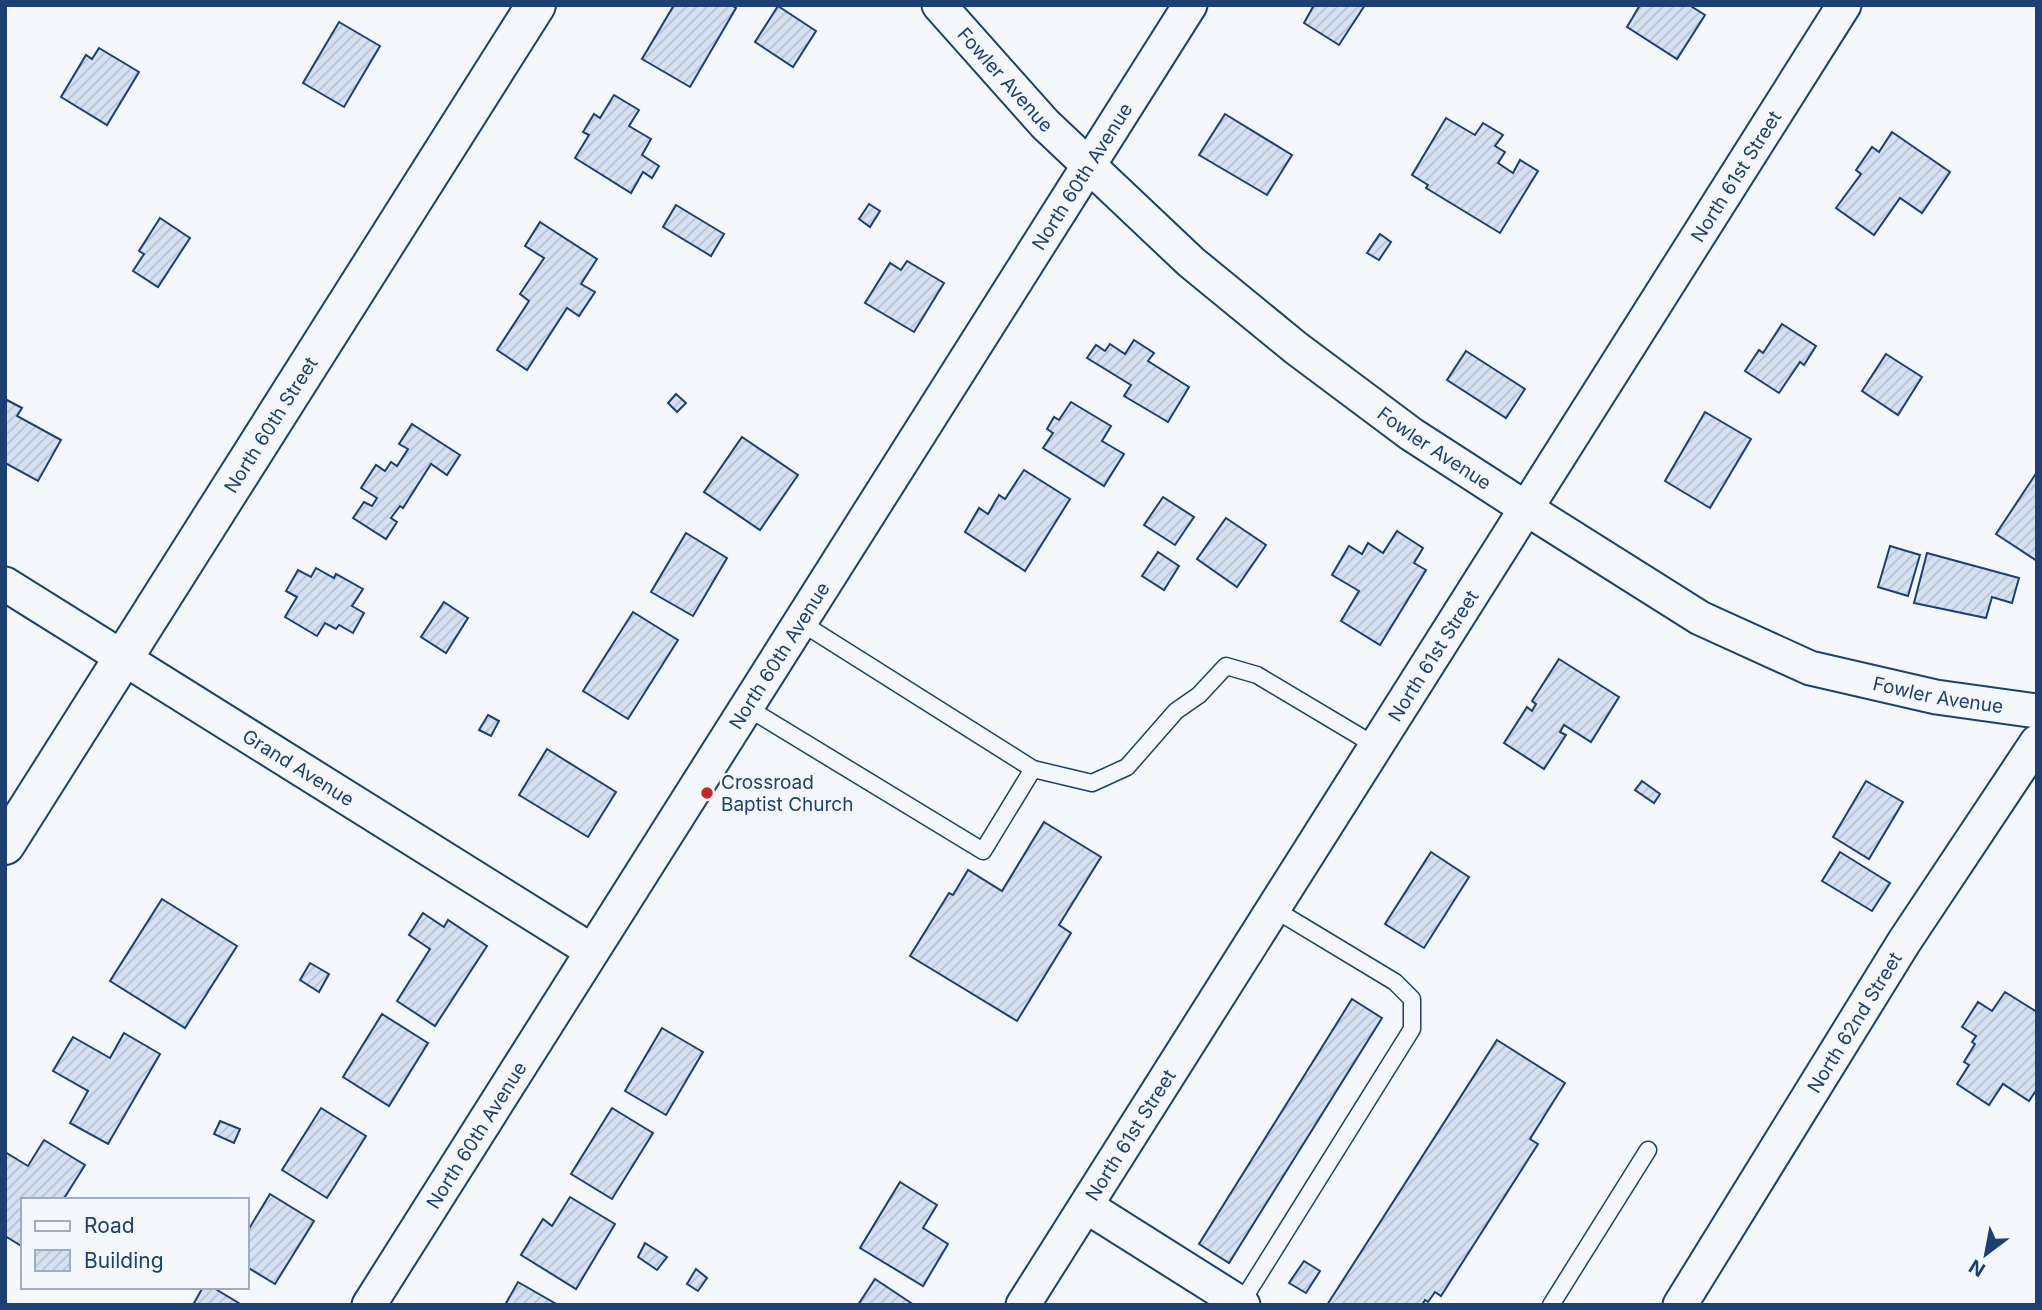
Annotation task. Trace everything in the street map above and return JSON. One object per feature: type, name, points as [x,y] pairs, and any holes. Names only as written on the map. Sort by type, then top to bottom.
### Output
[{"type":"main road","name":"North 60th Street","points":[[5,845],[536,5]]},
{"type":"street","name":"Fowler Avenue","points":[[939,5],[1045,124],[1191,262],[1296,348],[1411,434],[1527,509],[1700,618],[1798,664],[1936,697],[2037,711]]},
{"type":"street","name":"North 60th Avenue","points":[[369,1305],[1190,5]]},
{"type":"street","name":"North 61st Street","points":[[1023,1305],[1844,5]]},
{"type":"street","name":"Grand Avenue","points":[[5,584],[592,951]]},
{"type":"street","name":"North 62nd Street","points":[[1680,1305],[1904,942],[2037,742]]},
{"type":"street","points":[[1086,1206],[1242,1304]]},
{"type":"lane","points":[[800,622],[1033,769],[1092,782],[1128,767],[1176,711],[1199,695],[1226,666],[1256,675],[1376,746]]},
{"type":"lane","points":[[746,707],[983,851],[1033,769]]},
{"type":"lane","points":[[1242,1304],[1412,1030],[1412,999],[1395,982],[1274,909]]},
{"type":"lane","points":[[1551,1305],[1648,1150]]},
{"type":"building","points":[[674,5],[731,5],[736,8],[690,87],[642,59]]},
{"type":"building","points":[[1314,5],[1365,5],[1339,45],[1304,23]]},
{"type":"building","points":[[1640,5],[1689,5],[1705,15],[1677,59],[1627,27]]},
{"type":"building","points":[[778,6],[816,31],[793,67],[755,42]]},
{"type":"building","points":[[339,22],[380,46],[344,107],[303,83]]},
{"type":"building","points":[[99,48],[139,72],[107,125],[61,97],[86,55],[92,59]]},
{"type":"building","points":[[614,95],[639,110],[629,126],[651,139],[642,155],[659,166],[652,178],[643,172],[631,193],[575,158],[589,135],[583,132],[594,114],[600,118]]},
{"type":"building","points":[[1225,114],[1292,155],[1267,195],[1199,155]]},
{"type":"building","points":[[1446,118],[1475,135],[1483,123],[1503,135],[1495,146],[1505,152],[1498,163],[1513,173],[1520,160],[1538,171],[1500,233],[1426,188],[1428,185],[1412,175]]},
{"type":"building","points":[[1892,132],[1950,172],[1922,213],[1900,198],[1874,235],[1836,208],[1861,174],[1856,170],[1872,147],[1879,152]]},
{"type":"building","points":[[869,204],[880,211],[870,227],[859,219]]},
{"type":"building","points":[[676,205],[724,234],[711,256],[663,227]]},
{"type":"building","points":[[160,218],[190,238],[158,287],[133,271],[144,254],[139,251]]},
{"type":"building","points":[[540,222],[597,259],[581,284],[595,292],[579,316],[567,308],[527,370],[497,350],[529,301],[520,294],[544,258],[525,246]]},
{"type":"building","points":[[1380,234],[1391,242],[1379,260],[1367,253]]},
{"type":"building","points":[[907,261],[944,283],[914,332],[865,303],[890,263],[901,270]]},
{"type":"building","points":[[1782,324],[1816,346],[1804,365],[1800,362],[1779,393],[1745,371],[1759,350],[1763,353]]},
{"type":"building","points":[[1134,340],[1154,353],[1148,361],[1189,387],[1168,422],[1124,396],[1131,385],[1087,358],[1096,345],[1105,351],[1110,344],[1125,354]]},
{"type":"building","points":[[1466,351],[1525,389],[1506,418],[1447,380]]},
{"type":"building","points":[[1886,354],[1922,377],[1898,415],[1862,391]]},
{"type":"building","points":[[676,394],[686,403],[677,412],[668,403]]},
{"type":"building","points":[[5,399],[22,408],[17,416],[61,440],[38,481],[5,463]]},
{"type":"building","points":[[1071,402],[1111,426],[1102,441],[1124,454],[1104,486],[1043,448],[1053,433],[1047,429],[1054,417],[1059,420]]},
{"type":"building","points":[[1705,412],[1751,439],[1710,508],[1665,481]]},
{"type":"building","points":[[412,424],[460,455],[447,475],[431,464],[403,508],[400,506],[391,518],[397,522],[386,539],[353,518],[364,502],[372,506],[377,498],[361,488],[376,465],[385,471],[391,462],[397,466],[408,449],[399,444]]},
{"type":"building","points":[[742,437],[798,475],[760,530],[704,492]]},
{"type":"building","points":[[1024,470],[1070,499],[1025,571],[965,532],[979,508],[988,514],[999,495],[1005,499]]},
{"type":"building","points":[[2035,475],[2037,476],[2037,561],[1996,534]]},
{"type":"building","points":[[1163,497],[1194,517],[1175,545],[1144,525]]},
{"type":"building","points":[[1226,518],[1266,545],[1237,587],[1197,559]]},
{"type":"building","points":[[1397,531],[1423,548],[1414,563],[1426,570],[1380,645],[1341,621],[1359,591],[1332,575],[1349,546],[1362,554],[1368,543],[1383,553]]},
{"type":"building","points":[[686,533],[727,558],[693,616],[651,592]]},
{"type":"building","points":[[1890,546],[1920,555],[1908,596],[1878,587]]},
{"type":"building","points":[[1158,552],[1179,566],[1164,590],[1142,576]]},
{"type":"building","points":[[1927,553],[2019,578],[2012,603],[1992,597],[1986,618],[1914,603]]},
{"type":"building","points":[[316,568],[334,578],[336,574],[363,589],[352,606],[364,613],[353,633],[339,625],[336,629],[325,623],[317,636],[285,617],[297,597],[286,591],[298,570],[311,577]]},
{"type":"building","points":[[444,602],[468,618],[446,653],[421,637]]},
{"type":"building","points":[[633,612],[678,640],[628,719],[583,691]]},
{"type":"building","points":[[1559,659],[1619,697],[1591,742],[1564,725],[1560,732],[1566,735],[1544,769],[1504,743],[1527,707],[1532,711],[1536,704],[1532,701]]},
{"type":"building","points":[[488,715],[499,721],[491,736],[479,730]]},
{"type":"building","points":[[547,749],[616,792],[588,837],[519,795]]},
{"type":"building","points":[[1642,781],[1660,794],[1654,803],[1635,790]]},
{"type":"building","points":[[1866,781],[1903,802],[1869,859],[1833,837]]},
{"type":"building","points":[[1044,822],[1101,857],[1059,925],[1071,933],[1017,1021],[910,956],[949,893],[953,895],[968,870],[1002,891]]},
{"type":"building","points":[[1431,852],[1469,877],[1424,948],[1385,924]]},
{"type":"building","points":[[1840,852],[1890,883],[1872,911],[1822,881]]},
{"type":"building","points":[[162,899],[237,946],[185,1028],[110,981]]},
{"type":"building","points":[[423,913],[444,927],[448,920],[487,946],[435,1026],[397,1001],[430,949],[409,935]]},
{"type":"building","points":[[310,963],[329,974],[319,992],[300,980]]},
{"type":"building","points":[[2005,992],[2037,1012],[2037,1089],[2029,1101],[2003,1084],[1989,1105],[1957,1084],[1969,1065],[1964,1062],[1975,1044],[1972,1042],[1976,1036],[1962,1027],[1978,1002],[1992,1011]]},
{"type":"building","points":[[1352,999],[1382,1018],[1229,1263],[1199,1244]]},
{"type":"building","points":[[382,1014],[428,1043],[389,1106],[343,1077]]},
{"type":"building","points":[[662,1028],[703,1052],[666,1115],[625,1091]]},
{"type":"building","points":[[124,1033],[160,1054],[108,1144],[70,1123],[88,1091],[53,1071],[73,1037],[110,1058]]},
{"type":"building","points":[[1497,1040],[1565,1083],[1530,1139],[1538,1144],[1441,1296],[1435,1292],[1428,1302],[1425,1300],[1422,1305],[1327,1305]]},
{"type":"building","points":[[321,1108],[366,1136],[327,1198],[282,1170]]},
{"type":"building","points":[[612,1108],[653,1133],[612,1199],[571,1174]]},
{"type":"building","points":[[220,1121],[240,1129],[234,1143],[214,1134]]},
{"type":"building","points":[[44,1140],[85,1165],[64,1198],[21,1198],[21,1246],[5,1236],[5,1152],[28,1166]]},
{"type":"building","points":[[900,1182],[937,1205],[923,1228],[948,1244],[923,1286],[860,1248]]},
{"type":"building","points":[[270,1194],[314,1221],[275,1284],[248,1268],[248,1230]]},
{"type":"building","points":[[570,1197],[615,1224],[576,1289],[521,1255],[543,1219],[552,1226]]},
{"type":"building","points":[[645,1243],[667,1257],[657,1270],[638,1257]]},
{"type":"building","points":[[1304,1261],[1320,1271],[1306,1293],[1289,1283]]},
{"type":"building","points":[[696,1269],[707,1278],[698,1291],[687,1284]]},
{"type":"building","points":[[875,1279],[914,1305],[858,1305]]},
{"type":"building","points":[[518,1282],[558,1305],[505,1305]]},
{"type":"building","points":[[202,1289],[215,1289],[242,1305],[193,1305]]},
{"type":"place","name":"Crossroad Baptist Church","points":[[707,793]]}]
